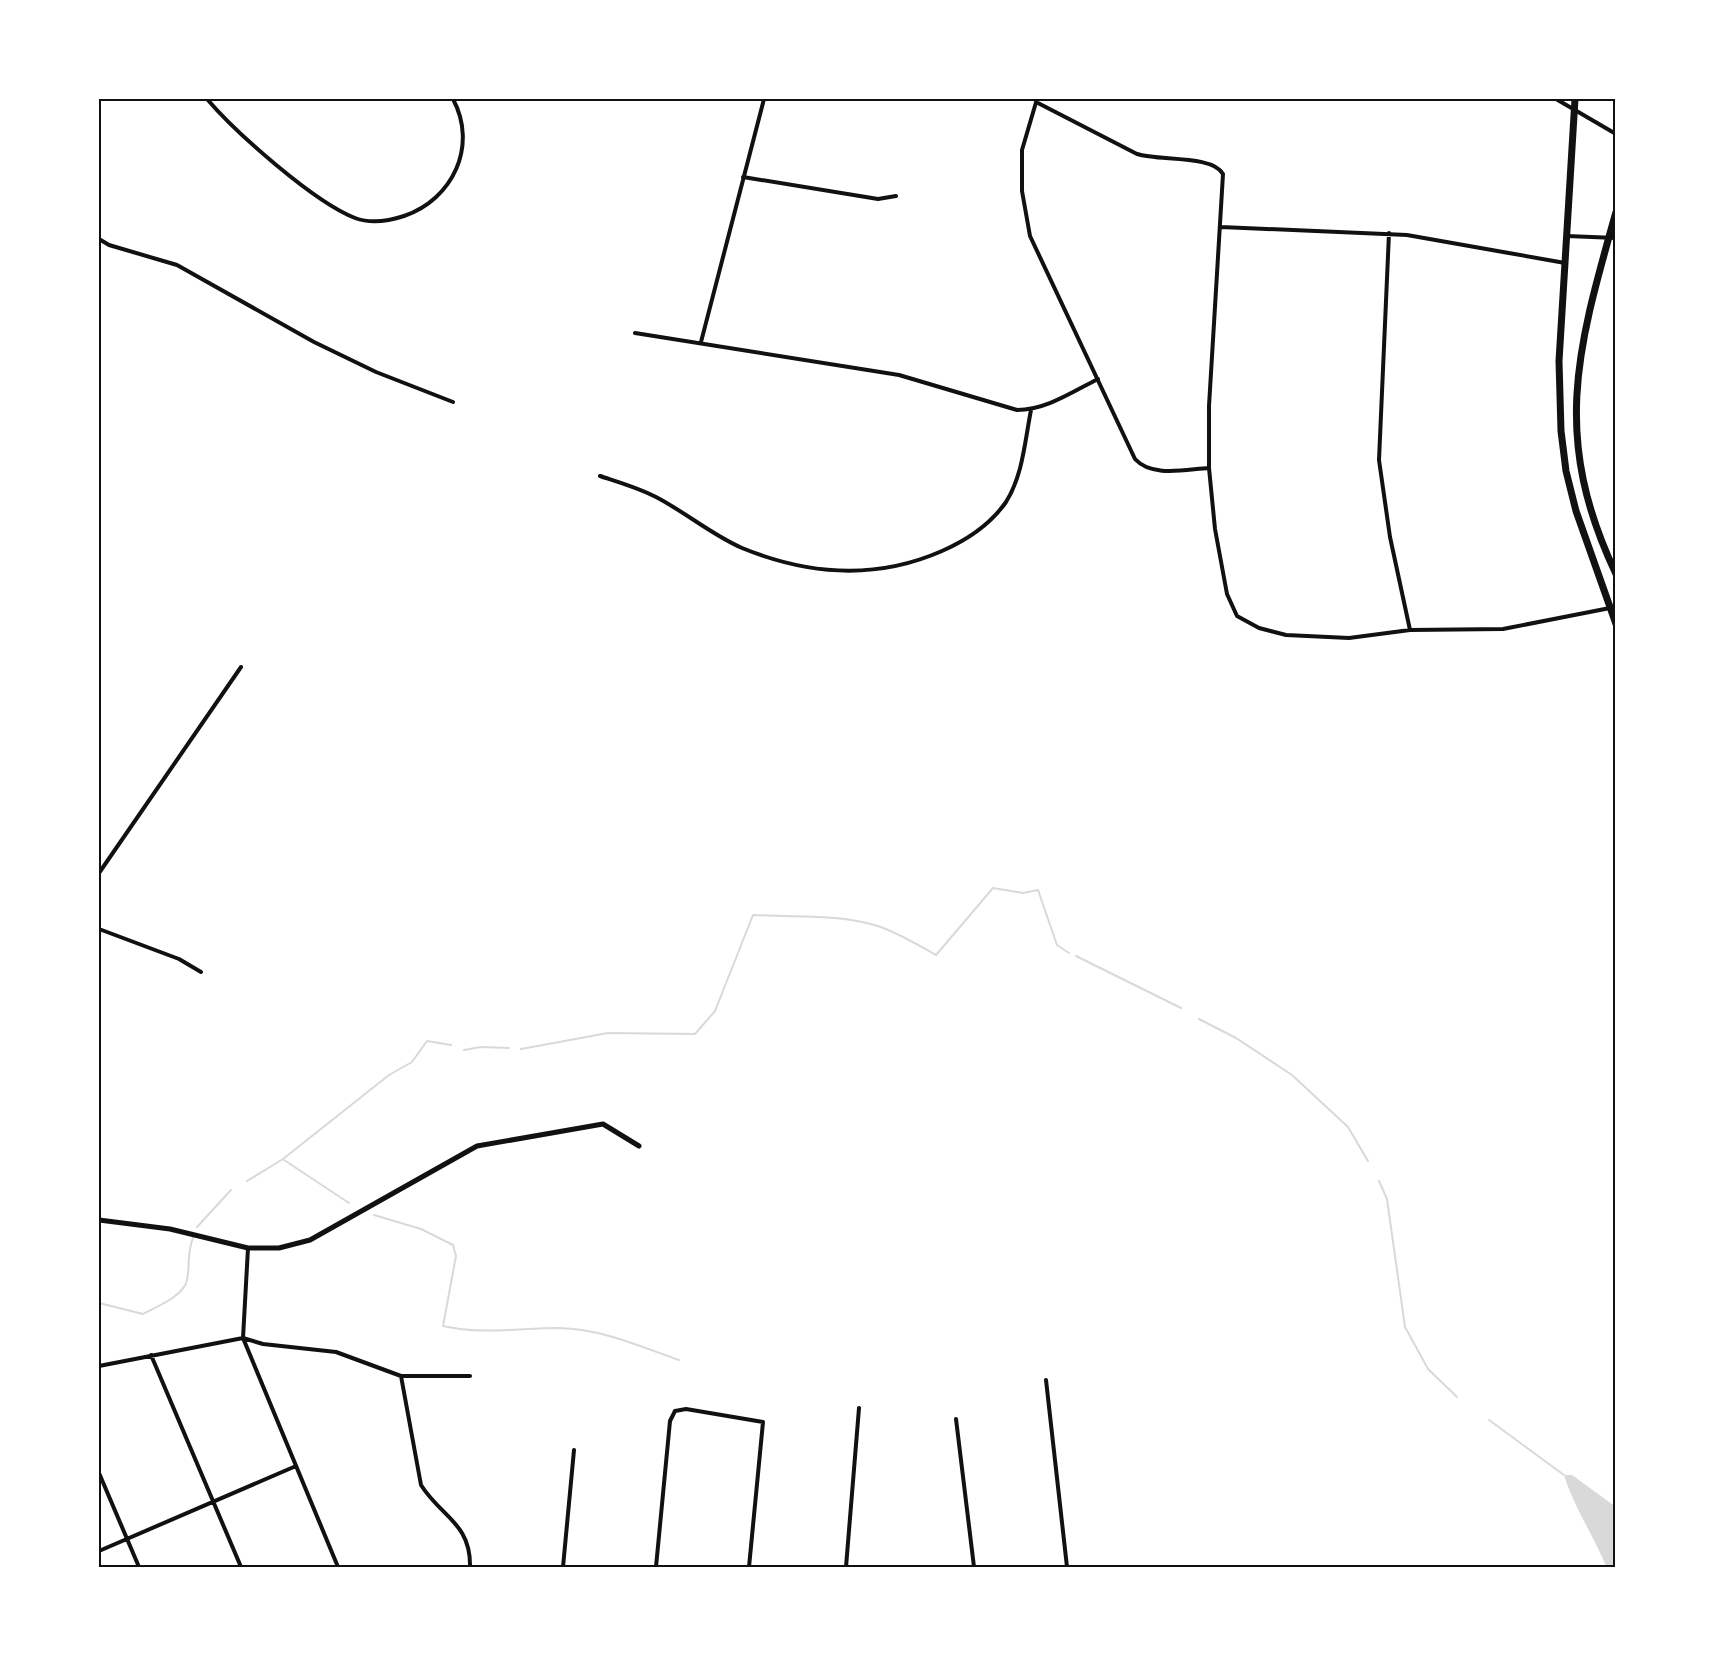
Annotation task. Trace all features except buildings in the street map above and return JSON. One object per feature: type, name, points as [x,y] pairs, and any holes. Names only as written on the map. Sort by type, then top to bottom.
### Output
[{"type":"highway","points":[[1575,99],[1558,398],[1564,462],[1576,511],[1616,624]]},
{"type":"highway","points":[[1616,212],[1612,238],[1577,368],[1575,414],[1579,462],[1592,513],[1616,574]]},
{"type":"street","points":[[207,99],[254,146],[335,208],[357,219],[376,221],[393,220],[428,206],[448,184],[461,158],[464,134],[453,99]]},
{"type":"street","points":[[701,342],[764,99]]},
{"type":"street","points":[[1556,99],[1616,134]]},
{"type":"street","points":[[1209,468],[1163,471],[1140,464],[1039,258],[1026,221],[1022,191],[1022,150],[1036,100],[1137,154],[1217,165],[1224,177],[1209,406],[1209,468],[1215,529],[1229,601],[1237,616],[1251,625],[1271,632],[1301,637],[1349,638],[1410,630],[1503,628],[1610,608]]},
{"type":"street","points":[[743,177],[878,199],[896,196]]},
{"type":"street","points":[[1221,227],[1389,233],[1565,263]]},
{"type":"street","points":[[1389,233],[1379,460],[1390,537],[1410,630]]},
{"type":"street","points":[[1567,236],[1612,238]]},
{"type":"street","points":[[99,239],[109,245],[177,265],[314,342],[376,372],[453,402]]},
{"type":"street","points":[[635,333],[899,375],[1017,410],[1031,410],[1098,380]]},
{"type":"street","points":[[600,476],[654,496],[741,547],[798,567],[825,571],[871,571],[921,560],[955,545],[986,526],[1006,501],[1019,473],[1031,410]]},
{"type":"street","points":[[99,873],[241,667]]},
{"type":"street","points":[[99,929],[179,959],[201,972]]},
{"type":"street","points":[[99,1220],[170,1229],[249,1248],[279,1248],[310,1240],[477,1146],[603,1124],[639,1146]]},
{"type":"street","points":[[249,1248],[243,1338],[338,1567]]},
{"type":"street","points":[[99,1366],[243,1338],[263,1344],[336,1352],[401,1376],[470,1376]]},
{"type":"street","points":[[150,1355],[215,1501],[241,1567]]},
{"type":"street","points":[[401,1376],[421,1485],[429,1498],[463,1532],[470,1557],[470,1567]]},
{"type":"street","points":[[1046,1380],[1067,1567]]},
{"type":"street","points":[[846,1567],[859,1408]]},
{"type":"street","points":[[656,1567],[670,1421],[675,1411],[686,1409],[763,1422],[749,1567]]},
{"type":"street","points":[[956,1419],[974,1567]]},
{"type":"street","points":[[563,1567],[574,1450]]},
{"type":"street","points":[[99,1551],[296,1466]]},
{"type":"street","points":[[99,1473],[139,1567]]},
{"type":"shaded area","points":[[1564,1475],[1572,1475],[1616,1507],[1616,1567],[1606,1566]]},
{"type":"waterway","points":[[521,1049],[608,1033],[695,1034],[715,1011],[753,915],[832,918],[863,922],[893,932],[936,955],[993,888],[1023,893],[1038,890],[1057,945],[1069,953]]},
{"type":"waterway","points":[[1076,956],[1181,1008]]},
{"type":"waterway","points":[[1199,1019],[1236,1038],[1292,1075],[1348,1127],[1368,1161]]},
{"type":"waterway","points":[[247,1181],[283,1159],[389,1075],[412,1062],[427,1041],[451,1045]]},
{"type":"waterway","points":[[464,1050],[481,1047],[509,1048]]},
{"type":"waterway","points":[[284,1160],[349,1203]]},
{"type":"waterway","points":[[1379,1181],[1387,1199],[1405,1327],[1428,1369],[1457,1397]]},
{"type":"waterway","points":[[197,1227],[231,1190]]},
{"type":"waterway","points":[[374,1215],[421,1229],[453,1245],[456,1256],[443,1326],[486,1331],[559,1328],[590,1331],[679,1360]]},
{"type":"waterway","points":[[99,1303],[143,1314],[175,1296],[185,1286],[187,1280],[193,1238]]},
{"type":"waterway","points":[[1489,1420],[1564,1475]]}]
